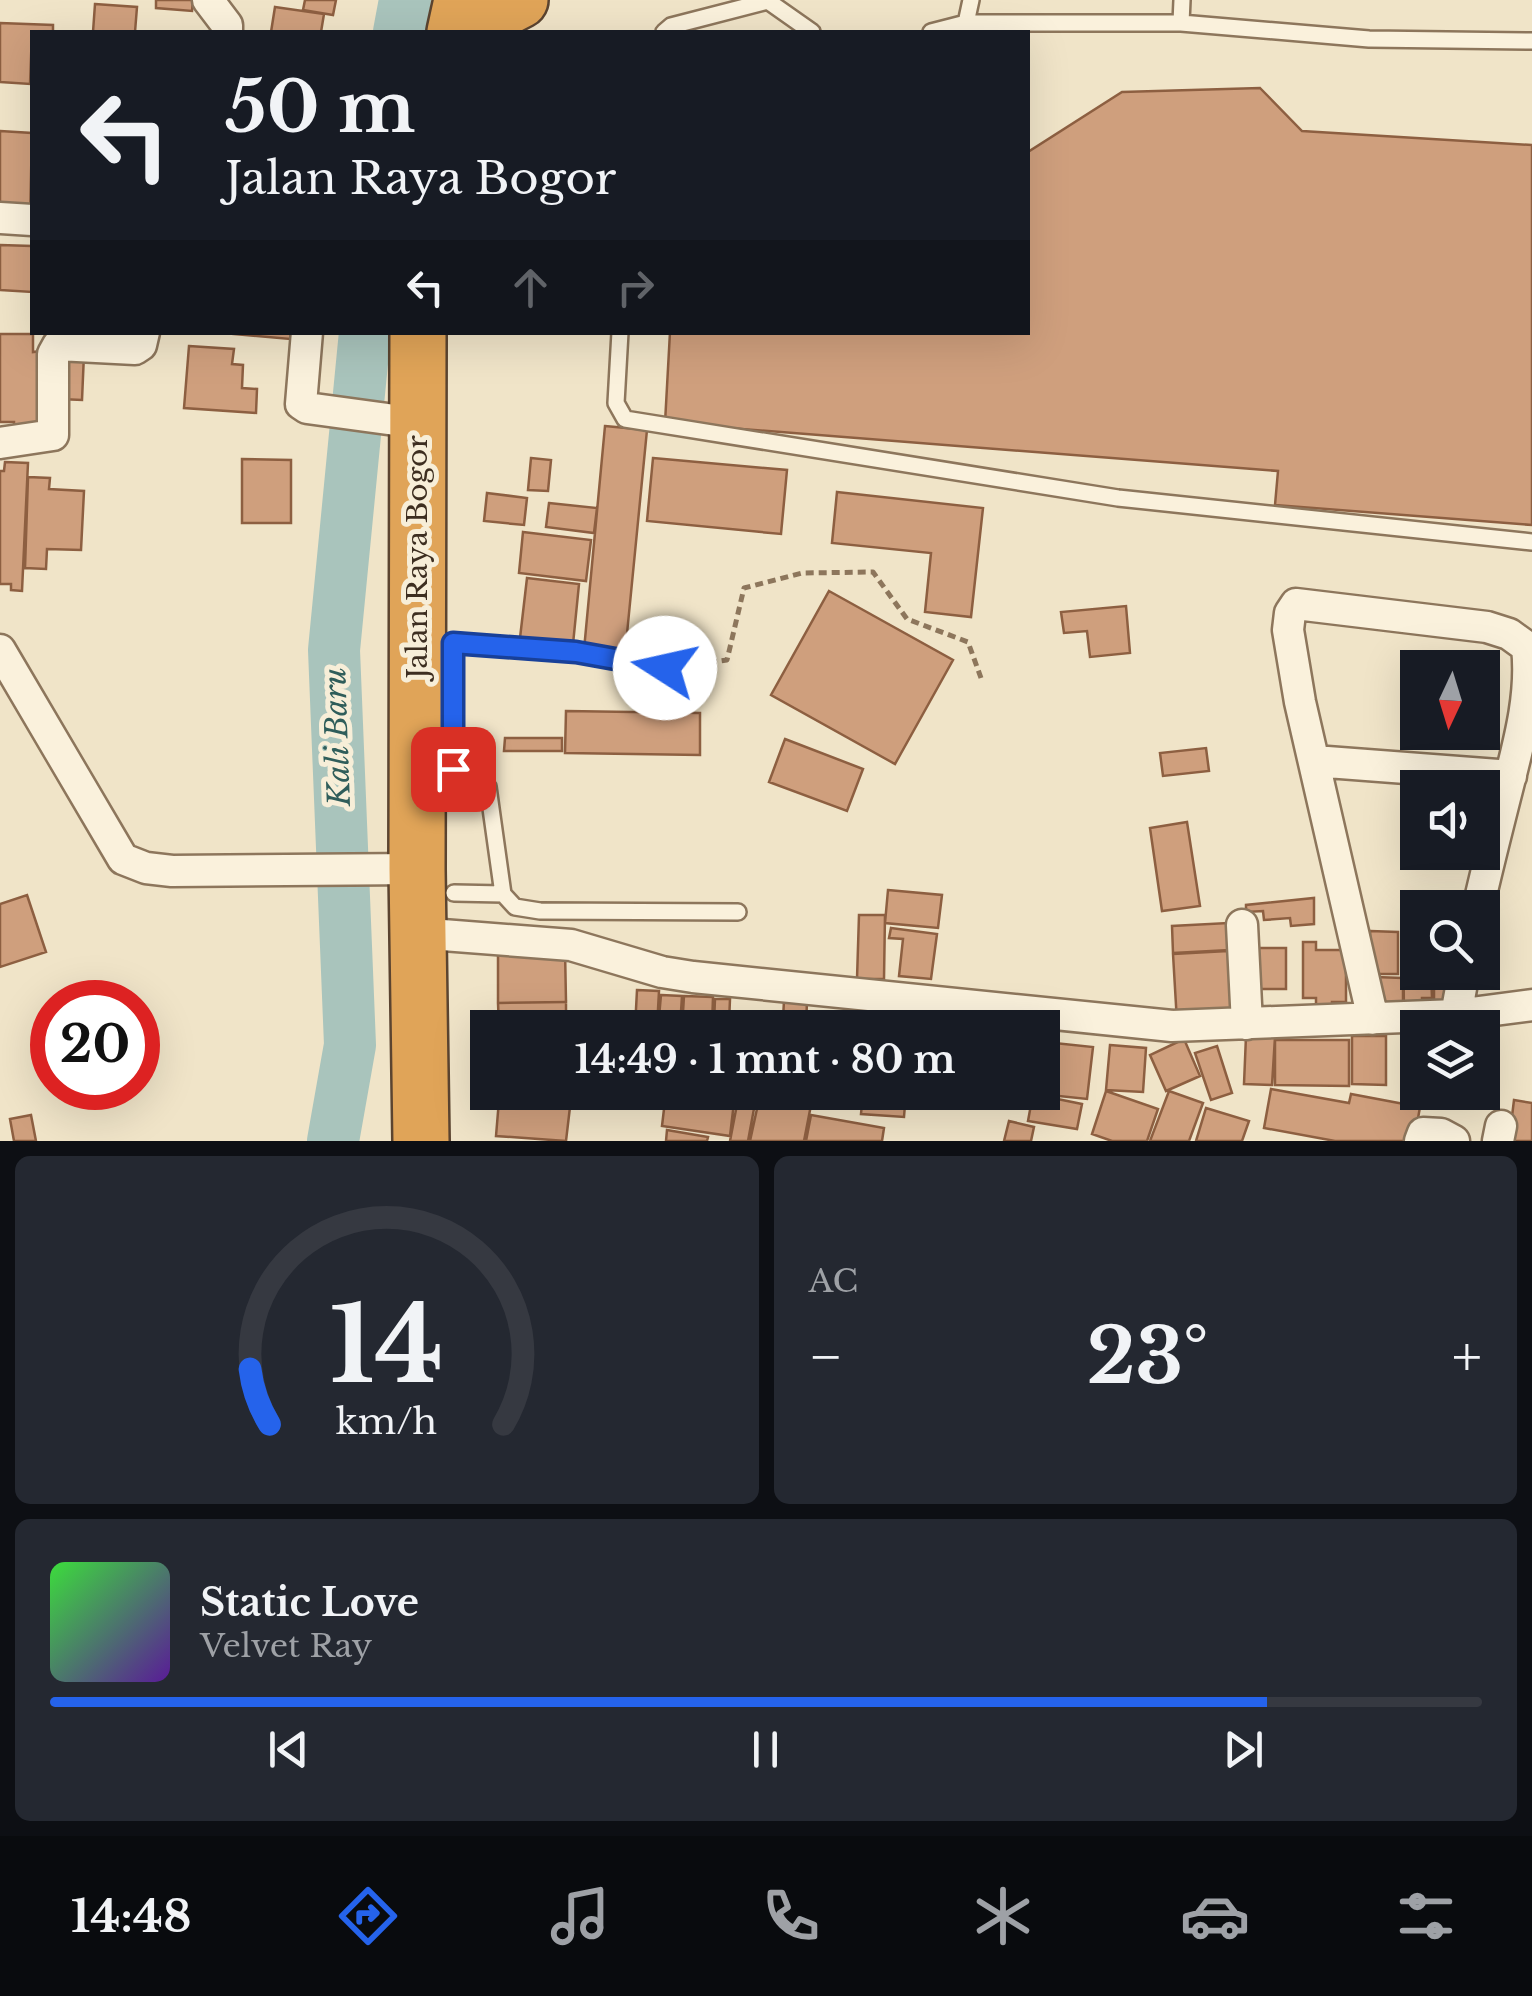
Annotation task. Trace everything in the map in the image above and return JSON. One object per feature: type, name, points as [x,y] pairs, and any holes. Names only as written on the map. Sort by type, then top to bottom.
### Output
[{"type":"highway","name":"Jalan Raya Bogor","points":[[417,335],[393,420],[455,1141]]},
{"type":"highway","name":"Jalan Raya Bogor","points":[[421,1141],[437,899],[453,769],[454,335]]},
{"type":"street","points":[[208,0],[227,30]]},
{"type":"street","points":[[0,218],[30,220]]},
{"type":"street","points":[[0,444],[53,434],[54,354],[58,345],[135,349],[141,346],[143,335]]},
{"type":"street","points":[[307,335],[302,404],[319,411],[393,420]]},
{"type":"street","points":[[1373,1018],[1288,630],[1290,613],[1296,604],[1487,627],[1509,634],[1528,647],[1531,687],[1482,890]]},
{"type":"street","points":[[0,650],[123,860],[146,868],[318,872],[437,899],[662,972],[741,983],[1172,1026],[1400,1017]]},
{"type":"street","points":[[1314,761],[1510,776]]},
{"type":"street","points":[[1242,925],[1247,1024]]},
{"type":"street","points":[[1494,1010],[1532,1005]]},
{"type":"street","points":[[1420,1141],[1423,1133],[1441,1134],[1454,1141]]},
{"type":"lane","points":[[966,23],[971,0]]},
{"type":"lane","points":[[1181,23],[1182,0]]},
{"type":"lane","points":[[666,30],[768,1],[809,30]]},
{"type":"lane","points":[[939,30],[966,23],[1181,23],[1368,39],[1532,41]]},
{"type":"lane","points":[[620,335],[616,403],[625,419],[1118,498],[1532,542]]},
{"type":"lane","points":[[453,643],[576,652],[665,668]]},
{"type":"lane","points":[[437,899],[528,910],[738,912]]},
{"type":"path","points":[[665,668],[727,660],[744,588],[802,573],[873,572],[907,619],[968,642],[981,678]]},
{"type":"building","points":[[156,0],[193,0],[192,11],[156,8]]},
{"type":"building","points":[[305,0],[336,0],[333,15],[303,10]]},
{"type":"building","points":[[95,4],[137,7],[135,30],[93,30]]},
{"type":"building","points":[[275,7],[324,14],[321,30],[271,30]]},
{"type":"building","points":[[0,23],[53,25],[53,30],[30,30],[30,84],[0,82]]},
{"type":"building","points":[[1260,88],[1302,131],[1532,145],[1532,525],[1275,505],[1278,471],[665,423],[670,335],[1030,335],[1030,151],[1122,92]]},
{"type":"building","points":[[0,131],[30,133],[30,219],[0,217]]},
{"type":"building","points":[[0,245],[30,246],[30,292],[0,290]]},
{"type":"building","points":[[0,334],[33,335],[33,352],[42,351],[42,430],[14,430],[14,422],[0,422]]},
{"type":"building","points":[[245,335],[291,335],[290,339]]},
{"type":"building","points":[[189,346],[234,349],[232,364],[243,365],[242,388],[257,389],[256,413],[184,408]]},
{"type":"building","points":[[61,353],[84,354],[82,400],[60,399]]},
{"type":"building","points":[[605,426],[647,430],[625,654],[584,650]]},
{"type":"building","points":[[531,458],[551,460],[548,491],[528,490]]},
{"type":"building","points":[[653,458],[787,470],[781,534],[647,521]]},
{"type":"building","points":[[242,459],[291,460],[291,523],[242,523]]},
{"type":"building","points":[[5,462],[28,463],[22,591],[11,590],[11,584],[0,584],[0,471],[4,471]]},
{"type":"building","points":[[28,477],[50,478],[49,489],[84,491],[81,550],[47,549],[46,569],[25,568]]},
{"type":"building","points":[[837,492],[983,508],[971,617],[925,612],[931,553],[832,543]]},
{"type":"building","points":[[487,493],[527,498],[524,525],[484,521]]},
{"type":"building","points":[[549,503],[597,508],[594,533],[546,527]]},
{"type":"building","points":[[523,532],[591,540],[586,581],[519,573]]},
{"type":"building","points":[[527,578],[579,584],[573,644],[520,638]]},
{"type":"building","points":[[829,591],[953,660],[895,764],[771,695]]},
{"type":"building","points":[[1126,606],[1130,653],[1090,657],[1087,631],[1064,633],[1061,612]]},
{"type":"building","points":[[566,711],[700,713],[700,755],[565,753]]},
{"type":"building","points":[[505,738],[562,738],[562,751],[504,751]]},
{"type":"building","points":[[785,739],[863,769],[847,811],[769,782]]},
{"type":"building","points":[[1206,748],[1209,771],[1163,776],[1160,753]]},
{"type":"building","points":[[1187,822],[1200,906],[1162,911],[1150,828]]},
{"type":"building","points":[[888,890],[942,895],[938,928],[885,923]]},
{"type":"building","points":[[27,895],[46,952],[0,967],[0,904]]},
{"type":"building","points":[[1314,898],[1314,924],[1291,926],[1290,918],[1264,920],[1263,911],[1246,912],[1246,905]]},
{"type":"building","points":[[859,915],[885,915],[884,979],[857,979]]},
{"type":"building","points":[[1228,923],[1230,950],[1173,953],[1172,926]]},
{"type":"building","points":[[891,928],[937,934],[931,979],[899,976],[903,939],[889,938]]},
{"type":"building","points":[[1370,931],[1398,932],[1398,974],[1370,974]]},
{"type":"building","points":[[1303,942],[1316,942],[1316,950],[1346,950],[1346,1002],[1316,1007],[1316,998],[1303,998]]},
{"type":"building","points":[[1256,948],[1286,948],[1286,989],[1256,989]]},
{"type":"building","points":[[498,949],[565,949],[566,1002],[498,1003]]},
{"type":"building","points":[[1228,951],[1232,1019],[1177,1022],[1173,954]]},
{"type":"building","points":[[1375,977],[1400,978],[1403,1006],[1375,1006]]},
{"type":"building","points":[[637,990],[659,991],[658,1010],[636,1010]]},
{"type":"building","points":[[1404,990],[1432,990],[1432,998],[1422,998],[1422,1010],[1404,1010]]},
{"type":"building","points":[[1434,990],[1448,990],[1449,1010],[1434,1010]]},
{"type":"building","points":[[661,995],[682,996],[681,1010],[660,1010]]},
{"type":"building","points":[[684,996],[713,997],[713,1010],[683,1010]]},
{"type":"building","points":[[715,999],[730,999],[730,1010],[715,1010]]},
{"type":"building","points":[[784,1000],[807,1001],[807,1010],[784,1010]]},
{"type":"building","points":[[566,1002],[566,1010],[498,1010],[498,1003]]},
{"type":"building","points":[[1246,1036],[1275,1037],[1272,1085],[1244,1084]]},
{"type":"building","points":[[1352,1036],[1386,1036],[1386,1085],[1352,1084]]},
{"type":"building","points":[[1184,1039],[1200,1076],[1166,1091],[1150,1055]]},
{"type":"building","points":[[1275,1040],[1349,1040],[1349,1086],[1275,1085]]},
{"type":"building","points":[[1060,1044],[1093,1047],[1087,1099],[1060,1096]]},
{"type":"building","points":[[1110,1045],[1146,1048],[1143,1092],[1106,1090]]},
{"type":"building","points":[[1217,1046],[1232,1093],[1211,1100],[1195,1053]]},
{"type":"building","points":[[1271,1089],[1349,1103],[1351,1094],[1400,1103],[1400,1110],[1419,1110],[1414,1141],[1335,1141],[1264,1128]]},
{"type":"building","points":[[1106,1091],[1158,1109],[1147,1141],[1112,1141],[1092,1134]]},
{"type":"building","points":[[1169,1091],[1203,1103],[1189,1141],[1150,1141]]},
{"type":"building","points":[[1060,1100],[1082,1104],[1077,1129],[1028,1121],[1030,1110],[1060,1110]]},
{"type":"building","points":[[1514,1100],[1532,1103],[1532,1141],[1509,1141]]},
{"type":"building","points":[[1206,1108],[1249,1121],[1242,1141],[1196,1141]]},
{"type":"building","points":[[498,1110],[570,1110],[566,1141],[496,1136]]},
{"type":"building","points":[[664,1110],[733,1110],[730,1136],[662,1126]]},
{"type":"building","points":[[736,1110],[754,1110],[748,1141],[730,1141]]},
{"type":"building","points":[[757,1110],[810,1110],[804,1141],[750,1141]]},
{"type":"building","points":[[861,1110],[905,1110],[904,1117],[861,1114]]},
{"type":"building","points":[[31,1115],[36,1141],[14,1141],[10,1119]]},
{"type":"building","points":[[811,1115],[884,1128],[882,1141],[806,1141]]},
{"type":"building","points":[[1009,1121],[1034,1127],[1031,1141],[1004,1141]]},
{"type":"building","points":[[667,1130],[708,1137],[707,1141],[666,1141]]},
{"type":"waterway","name":"Kali Baru","points":[[399,30],[405,0]]},
{"type":"waterway","name":"Kali Baru","points":[[333,1141],[350,1045],[334,650],[365,335]]},
{"type":"route","points":[[453,769],[453,643],[576,652],[665,668]]}]
